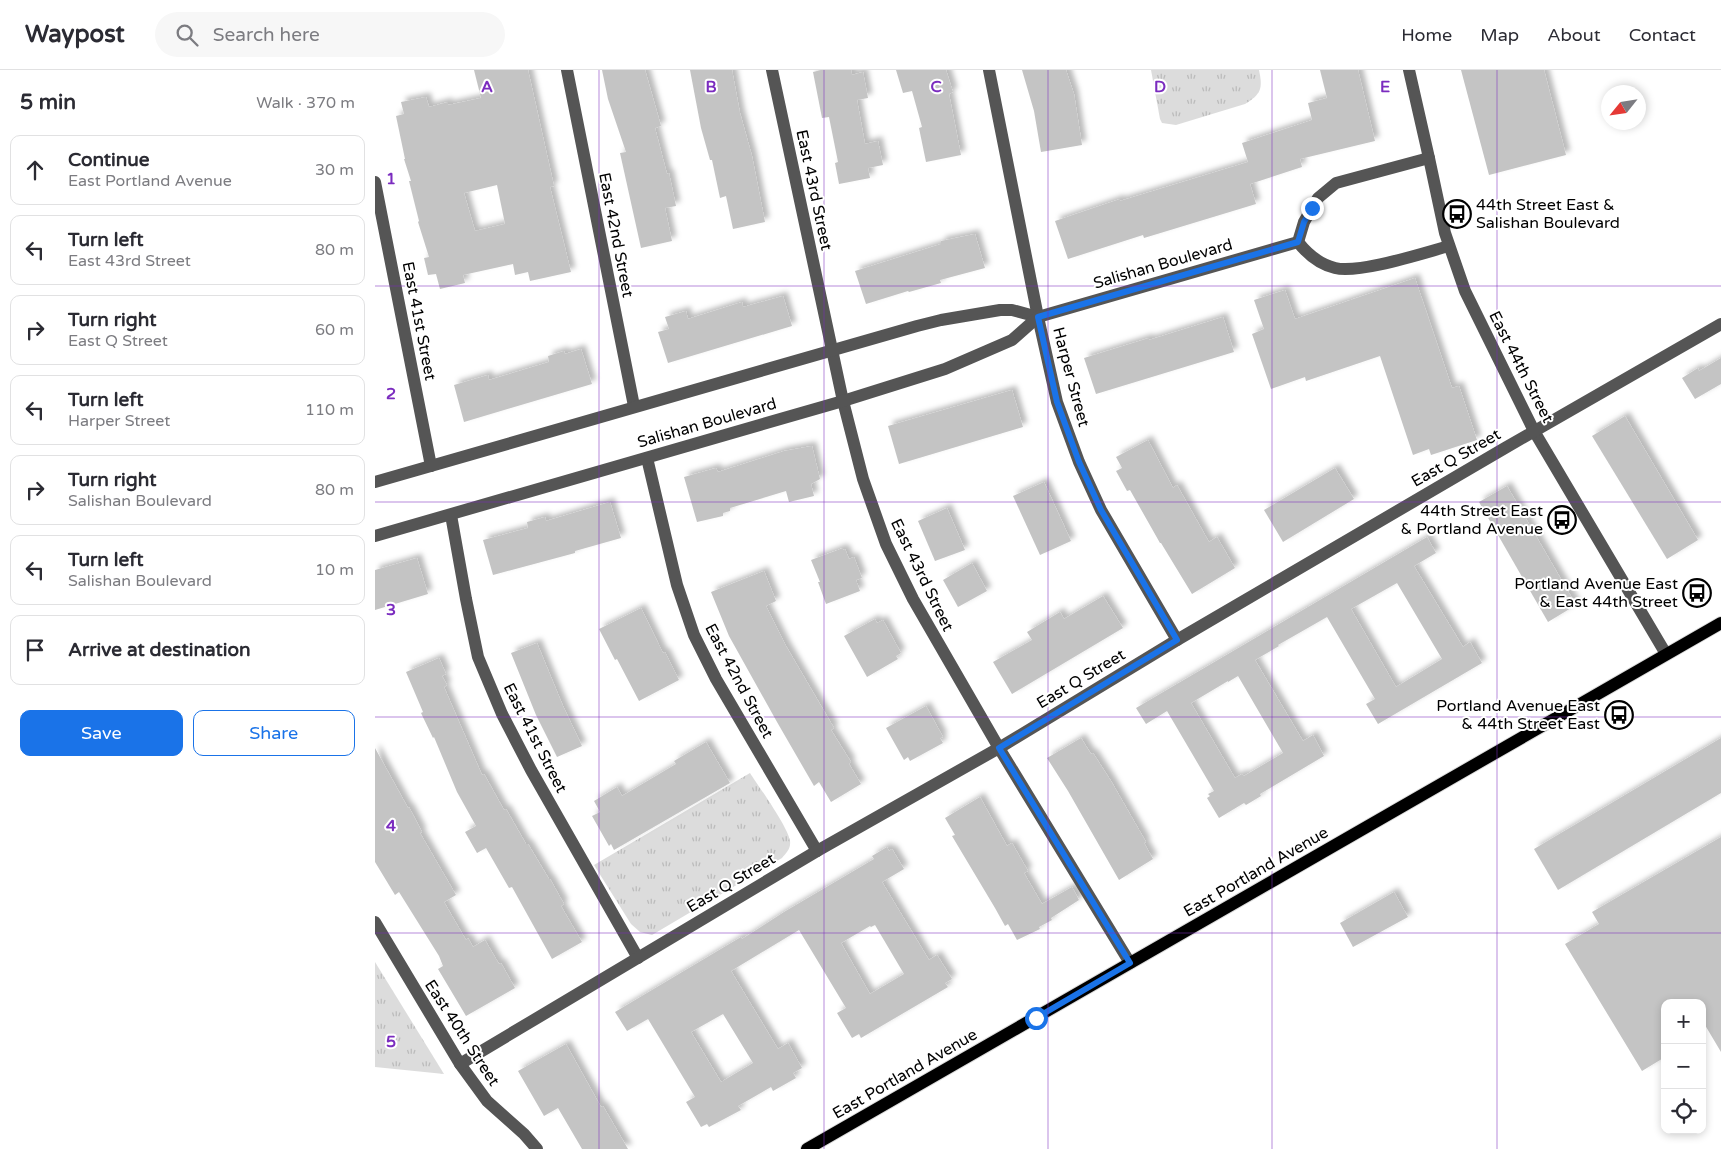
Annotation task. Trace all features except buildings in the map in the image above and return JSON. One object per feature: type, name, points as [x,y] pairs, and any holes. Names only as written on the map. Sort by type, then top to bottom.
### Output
[{"type":"main road","name":"East Portland Avenue","points":[[807,1149],[1721,622]]},
{"type":"street","name":"East 42nd Street","points":[[567,70],[634,406]]},
{"type":"street","name":"East 43rd Street","points":[[772,70],[843,401],[863,479],[886,544],[913,599],[999,748],[1130,963]]},
{"type":"street","name":"Harper Street","points":[[989,70],[1038,317],[1057,402],[1079,462],[1101,510],[1177,640]]},
{"type":"street","name":"East 44th Street","points":[[1409,70],[1445,233],[1465,291],[1534,431],[1666,654]]},
{"type":"street","points":[[1429,158],[1336,183],[1318,198],[1304,222],[1298,242],[1316,261],[1337,268],[1367,267],[1449,246]]},
{"type":"street","name":"East 41st Street","points":[[375,182],[431,466]]},
{"type":"street","name":"Salishan Boulevard","points":[[375,536],[843,401],[945,369],[1012,340],[1038,317],[1298,242]]},
{"type":"street","points":[[375,482],[634,406],[941,320],[1001,310],[1012,310],[1038,317]]},
{"type":"street","name":"East Q Street","points":[[460,1064],[817,851],[999,748],[1177,640],[1721,324]]},
{"type":"street","name":"East 42nd Street","points":[[647,458],[677,585],[695,636],[716,679],[817,851]]},
{"type":"street","name":"East 41st Street","points":[[451,515],[478,657],[502,714],[531,770],[638,958]]},
{"type":"street","name":"East 40th Street","points":[[375,922],[460,1064],[487,1101],[524,1134],[537,1149]]},
{"type":"green space","points":[[1151,70],[1259,70],[1261,86],[1258,94],[1245,104],[1176,125],[1162,123]]},
{"type":"green space","points":[[750,773],[784,826],[790,841],[788,851],[782,858],[652,935],[640,932],[631,924],[594,865]]},
{"type":"green space","points":[[375,962],[444,1074],[375,1067]]},
{"type":"place","name":"44th Street East & Salishan Boulevard","points":[[1457,214]]},
{"type":"place","name":"44th Street East & Portland Avenue","points":[[1562,520]]},
{"type":"place","name":"Portland Avenue East & East 44th Street","points":[[1697,593]]},
{"type":"place","name":"Portland Avenue East & 44th Street East","points":[[1619,715]]},
{"type":"route","points":[[1036,1018],[1130,963],[999,748],[1177,640],[1101,510],[1079,462],[1057,402],[1038,317],[1298,242],[1304,222],[1312,208]]}]
